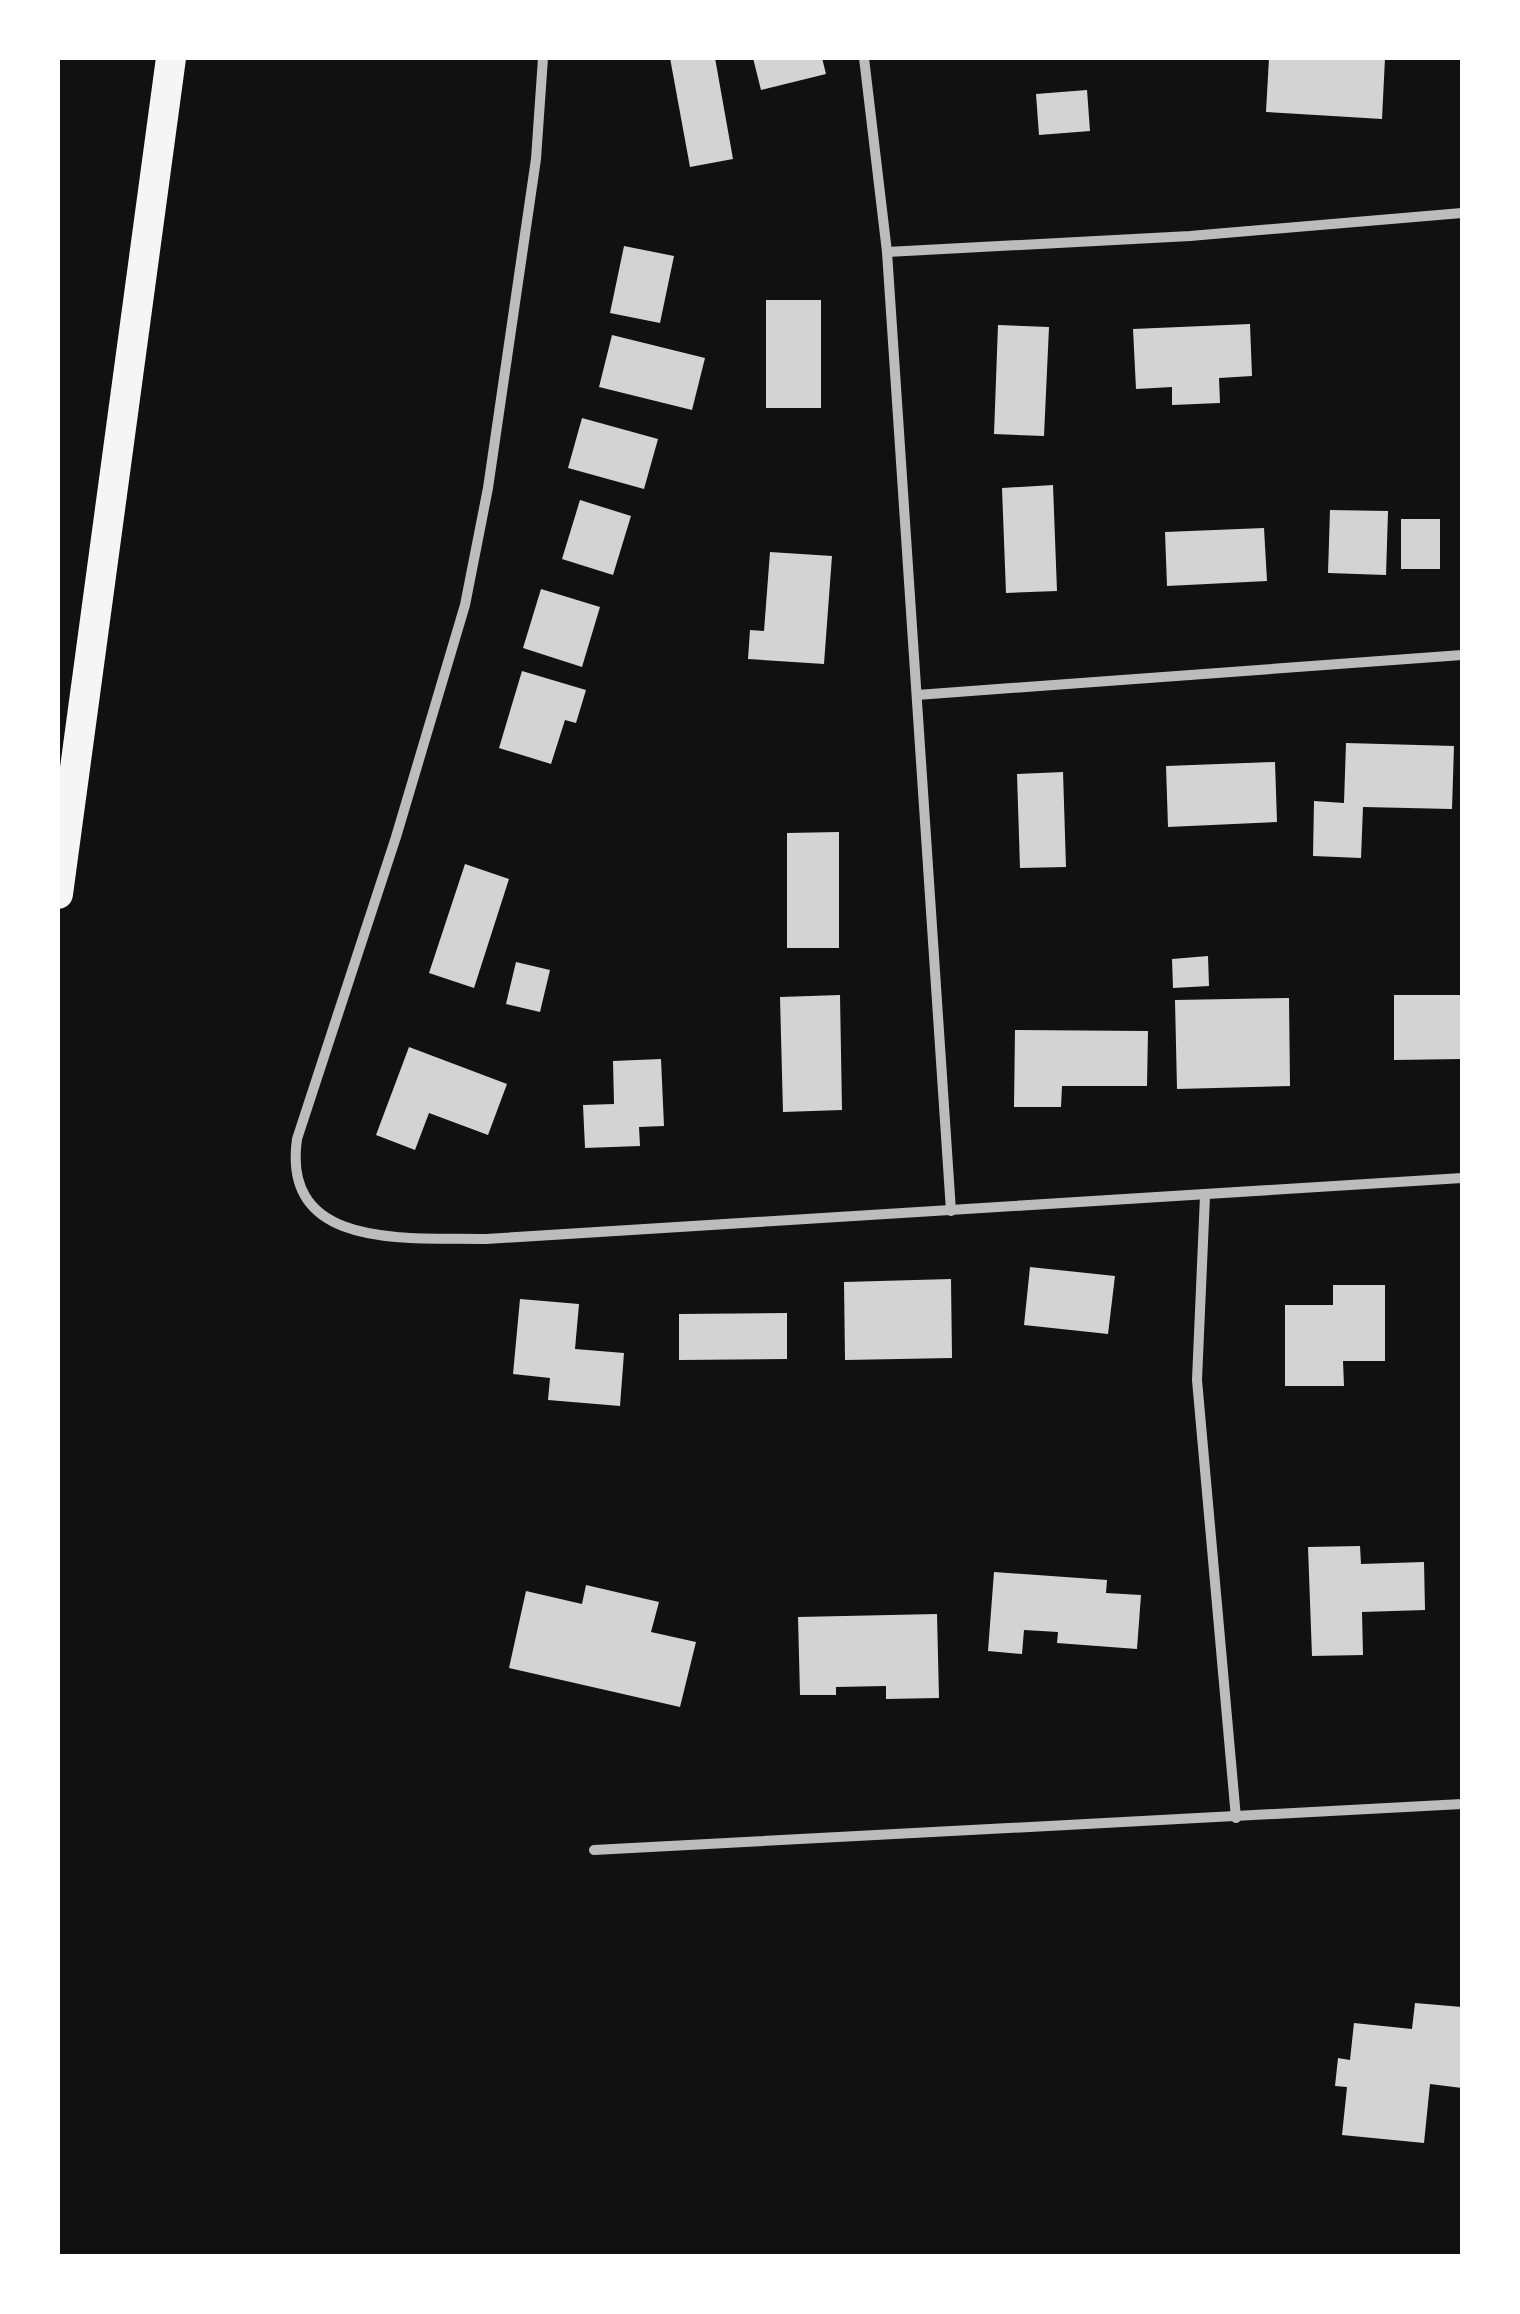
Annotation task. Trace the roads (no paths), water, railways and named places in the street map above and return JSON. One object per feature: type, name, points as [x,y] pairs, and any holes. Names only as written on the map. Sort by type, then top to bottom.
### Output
[{"type":"highway","points":[[58,894],[171,58]]},
{"type":"street","points":[[543,58],[528,218],[488,488],[464,606],[396,837],[297,1139],[293,1166],[299,1188],[315,1210],[364,1235],[486,1239],[1462,1178]]},
{"type":"street","points":[[864,58],[887,252],[951,1211]]},
{"type":"street","points":[[887,252],[1190,236],[1462,213]]},
{"type":"street","points":[[916,695],[1462,655]]},
{"type":"street","points":[[1205,1196],[1197,1380],[1236,1818]]},
{"type":"street","points":[[594,1850],[1462,1804]]}]
